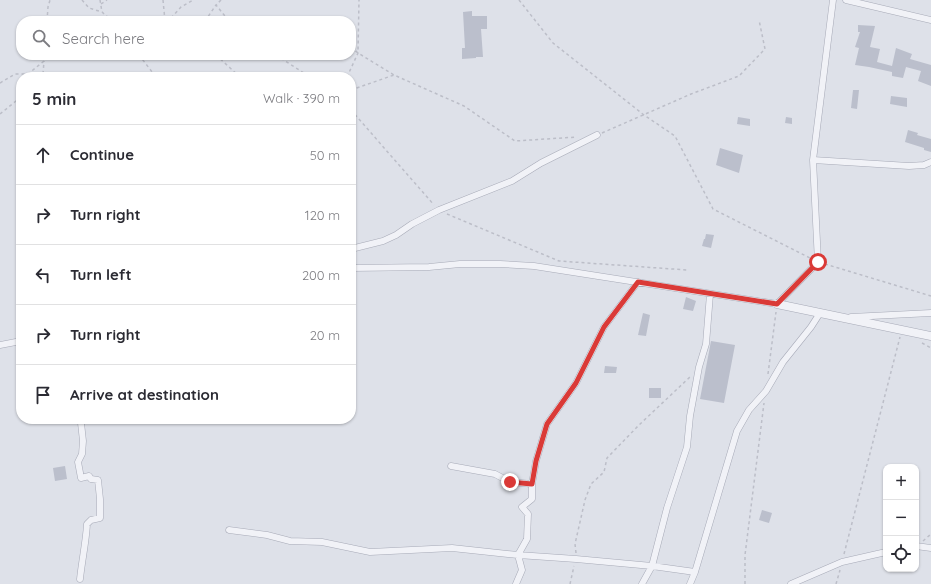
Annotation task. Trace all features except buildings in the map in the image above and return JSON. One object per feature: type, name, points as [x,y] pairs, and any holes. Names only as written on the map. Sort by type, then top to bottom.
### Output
[{"type":"street","points":[[777,304],[818,262],[813,160],[833,0]]},
{"type":"street","points":[[846,0],[931,20]]},
{"type":"street","points":[[356,248],[383,241],[396,235],[412,224],[439,210],[512,181],[541,163],[597,136]]},
{"type":"street","points":[[813,160],[909,166],[924,165],[931,162]]},
{"type":"street","points":[[356,268],[429,267],[460,264],[534,266],[777,304],[931,336]]},
{"type":"street","points":[[516,584],[522,570],[518,555],[527,540],[528,514],[522,507],[532,498],[532,484],[536,461],[547,424],[576,383],[604,327],[638,282]]},
{"type":"street","points":[[642,584],[652,566],[667,508],[687,447],[690,416],[699,367],[706,344],[710,294]]},
{"type":"street","points":[[690,584],[695,572],[737,431],[749,410],[766,391],[783,362],[820,313]]},
{"type":"street","points":[[844,317],[931,313]]},
{"type":"street","points":[[0,344],[16,342]]},
{"type":"street","points":[[80,579],[87,524],[91,520],[100,518],[98,480],[91,479],[89,476],[80,478],[78,462],[82,454],[83,441],[81,424]]},
{"type":"street","points":[[451,466],[495,474],[510,482],[532,484]]},
{"type":"street","points":[[228,530],[267,535],[290,541],[322,542],[370,552],[452,548],[652,566],[695,572]]},
{"type":"street","points":[[919,546],[931,548]]},
{"type":"street","points":[[791,584],[842,562],[883,553]]},
{"type":"path","points":[[47,16],[50,0]]},
{"type":"path","points":[[83,0],[89,8],[102,12],[106,16]]},
{"type":"path","points":[[100,0],[102,12]]},
{"type":"path","points":[[101,4],[107,0]]},
{"type":"path","points":[[163,0],[165,16]]},
{"type":"path","points":[[173,16],[181,7],[193,0]]},
{"type":"path","points":[[208,16],[221,0]]},
{"type":"path","points":[[356,57],[358,53],[359,0]]},
{"type":"path","points":[[519,0],[553,43],[644,115],[676,136],[713,208],[818,262],[931,296]]},
{"type":"path","points":[[216,5],[224,16]]},
{"type":"path","points":[[597,136],[691,94],[739,76],[764,49],[759,20]]},
{"type":"path","points":[[358,53],[394,75],[464,106],[515,141],[582,136]]},
{"type":"path","points":[[144,60],[152,72]]},
{"type":"path","points":[[221,60],[235,72]]},
{"type":"path","points":[[284,60],[302,72]]},
{"type":"path","points":[[349,72],[355,60]]},
{"type":"path","points":[[43,72],[44,61]]},
{"type":"path","points":[[30,72],[44,61]]},
{"type":"path","points":[[0,83],[16,74]]},
{"type":"path","points":[[356,88],[394,75]]},
{"type":"path","points":[[0,114],[16,101]]},
{"type":"path","points":[[356,116],[439,210],[559,261],[687,270]]},
{"type":"path","points":[[768,375],[777,304]]},
{"type":"path","points":[[836,584],[902,330]]},
{"type":"path","points":[[920,341],[931,348]]},
{"type":"path","points":[[570,584],[576,559],[575,544],[591,484],[604,472],[607,458],[699,367]]},
{"type":"path","points":[[745,584],[745,555],[766,391]]},
{"type":"route","points":[[510,482],[532,484],[536,461],[547,424],[576,383],[604,327],[638,282],[777,304],[818,262]]}]
